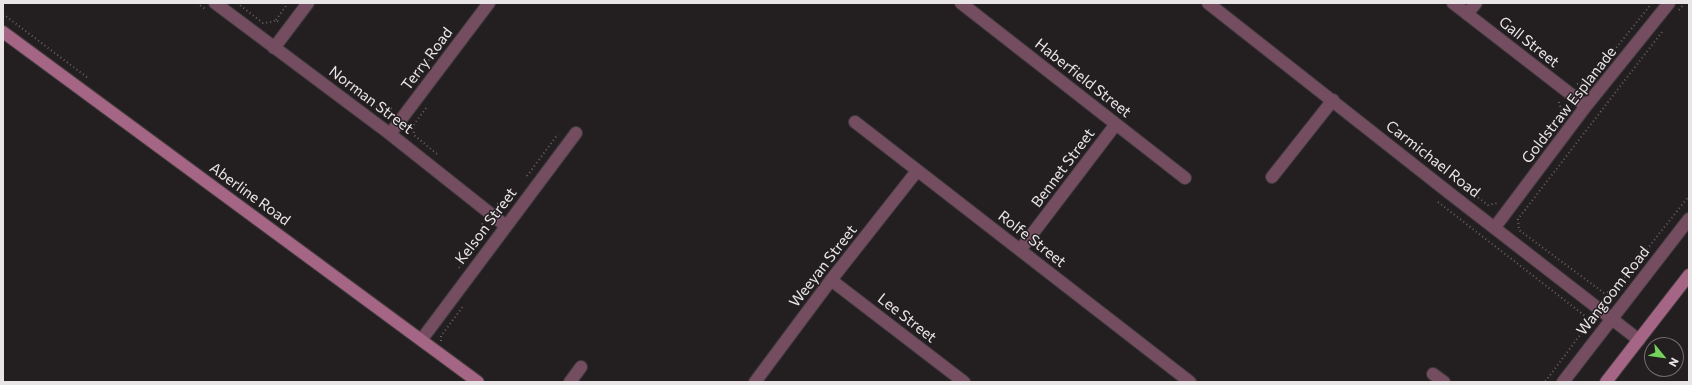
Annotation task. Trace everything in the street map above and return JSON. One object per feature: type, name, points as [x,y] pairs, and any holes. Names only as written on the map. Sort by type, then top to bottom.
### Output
[{"type":"street","points":[[274,48],[308,3]]},
{"type":"street","name":"Terry Road","points":[[390,134],[489,3]]},
{"type":"street","name":"Haberfield Street","points":[[961,3],[1185,178]]},
{"type":"street","name":"Carmichael Road","points":[[1208,3],[1639,340]]},
{"type":"street","name":"Gall Street","points":[[1453,3],[1586,106]]},
{"type":"street","points":[[1467,14],[1476,3]]},
{"type":"street","name":"Goldstraw Esplanade","points":[[1495,227],[1586,106],[1669,3]]},
{"type":"street","name":"Norman Street","points":[[212,8],[274,48],[390,134],[506,226]]},
{"type":"street","name":"Aberline Road","points":[[3,32],[422,339],[478,382]]},
{"type":"street","points":[[1272,177],[1332,100]]},
{"type":"street","name":"Rolfe Street","points":[[855,122],[1190,382]]},
{"type":"street","name":"Bennet Street","points":[[1020,250],[1116,124]]},
{"type":"street","name":"Kelson Street","points":[[422,339],[576,133]]},
{"type":"street","name":"Weeyan Street","points":[[755,382],[831,280],[917,170]]},
{"type":"street","name":"Wangoom Road","points":[[1563,382],[1689,219]]},
{"type":"street","points":[[1606,382],[1689,275]]},
{"type":"street","name":"Lee Street","points":[[831,280],[964,382]]},
{"type":"street","points":[[570,382],[581,367]]},
{"type":"street","points":[[1168,382],[1176,372]]},
{"type":"street","points":[[1433,374],[1444,382]]},
{"type":"path","points":[[197,3],[212,8]]},
{"type":"path","points":[[237,3],[263,23],[276,20],[288,3]]},
{"type":"path","points":[[1577,84],[1589,82],[1652,3]]},
{"type":"path","points":[[1675,16],[1685,3]]},
{"type":"path","points":[[276,20],[288,29]]},
{"type":"path","points":[[1665,28],[1518,219],[1519,230],[1604,293],[1614,291],[1689,196]]},
{"type":"path","points":[[411,84],[443,41]]},
{"type":"path","points":[[345,85],[382,110],[393,109],[398,103]]},
{"type":"path","points":[[1555,98],[1560,103],[1563,115],[1559,121]]},
{"type":"path","points":[[426,107],[413,126],[414,135],[437,154]]},
{"type":"path","points":[[526,178],[558,134]]},
{"type":"path","points":[[1459,183],[1488,205],[1498,203],[1500,200]]},
{"type":"path","points":[[494,202],[497,204],[508,202],[513,196]]},
{"type":"path","points":[[1438,202],[1585,316],[1586,327],[1545,382]]},
{"type":"path","points":[[456,271],[484,234],[483,224],[480,222]]},
{"type":"path","points":[[440,342],[441,336],[464,304]]}]
